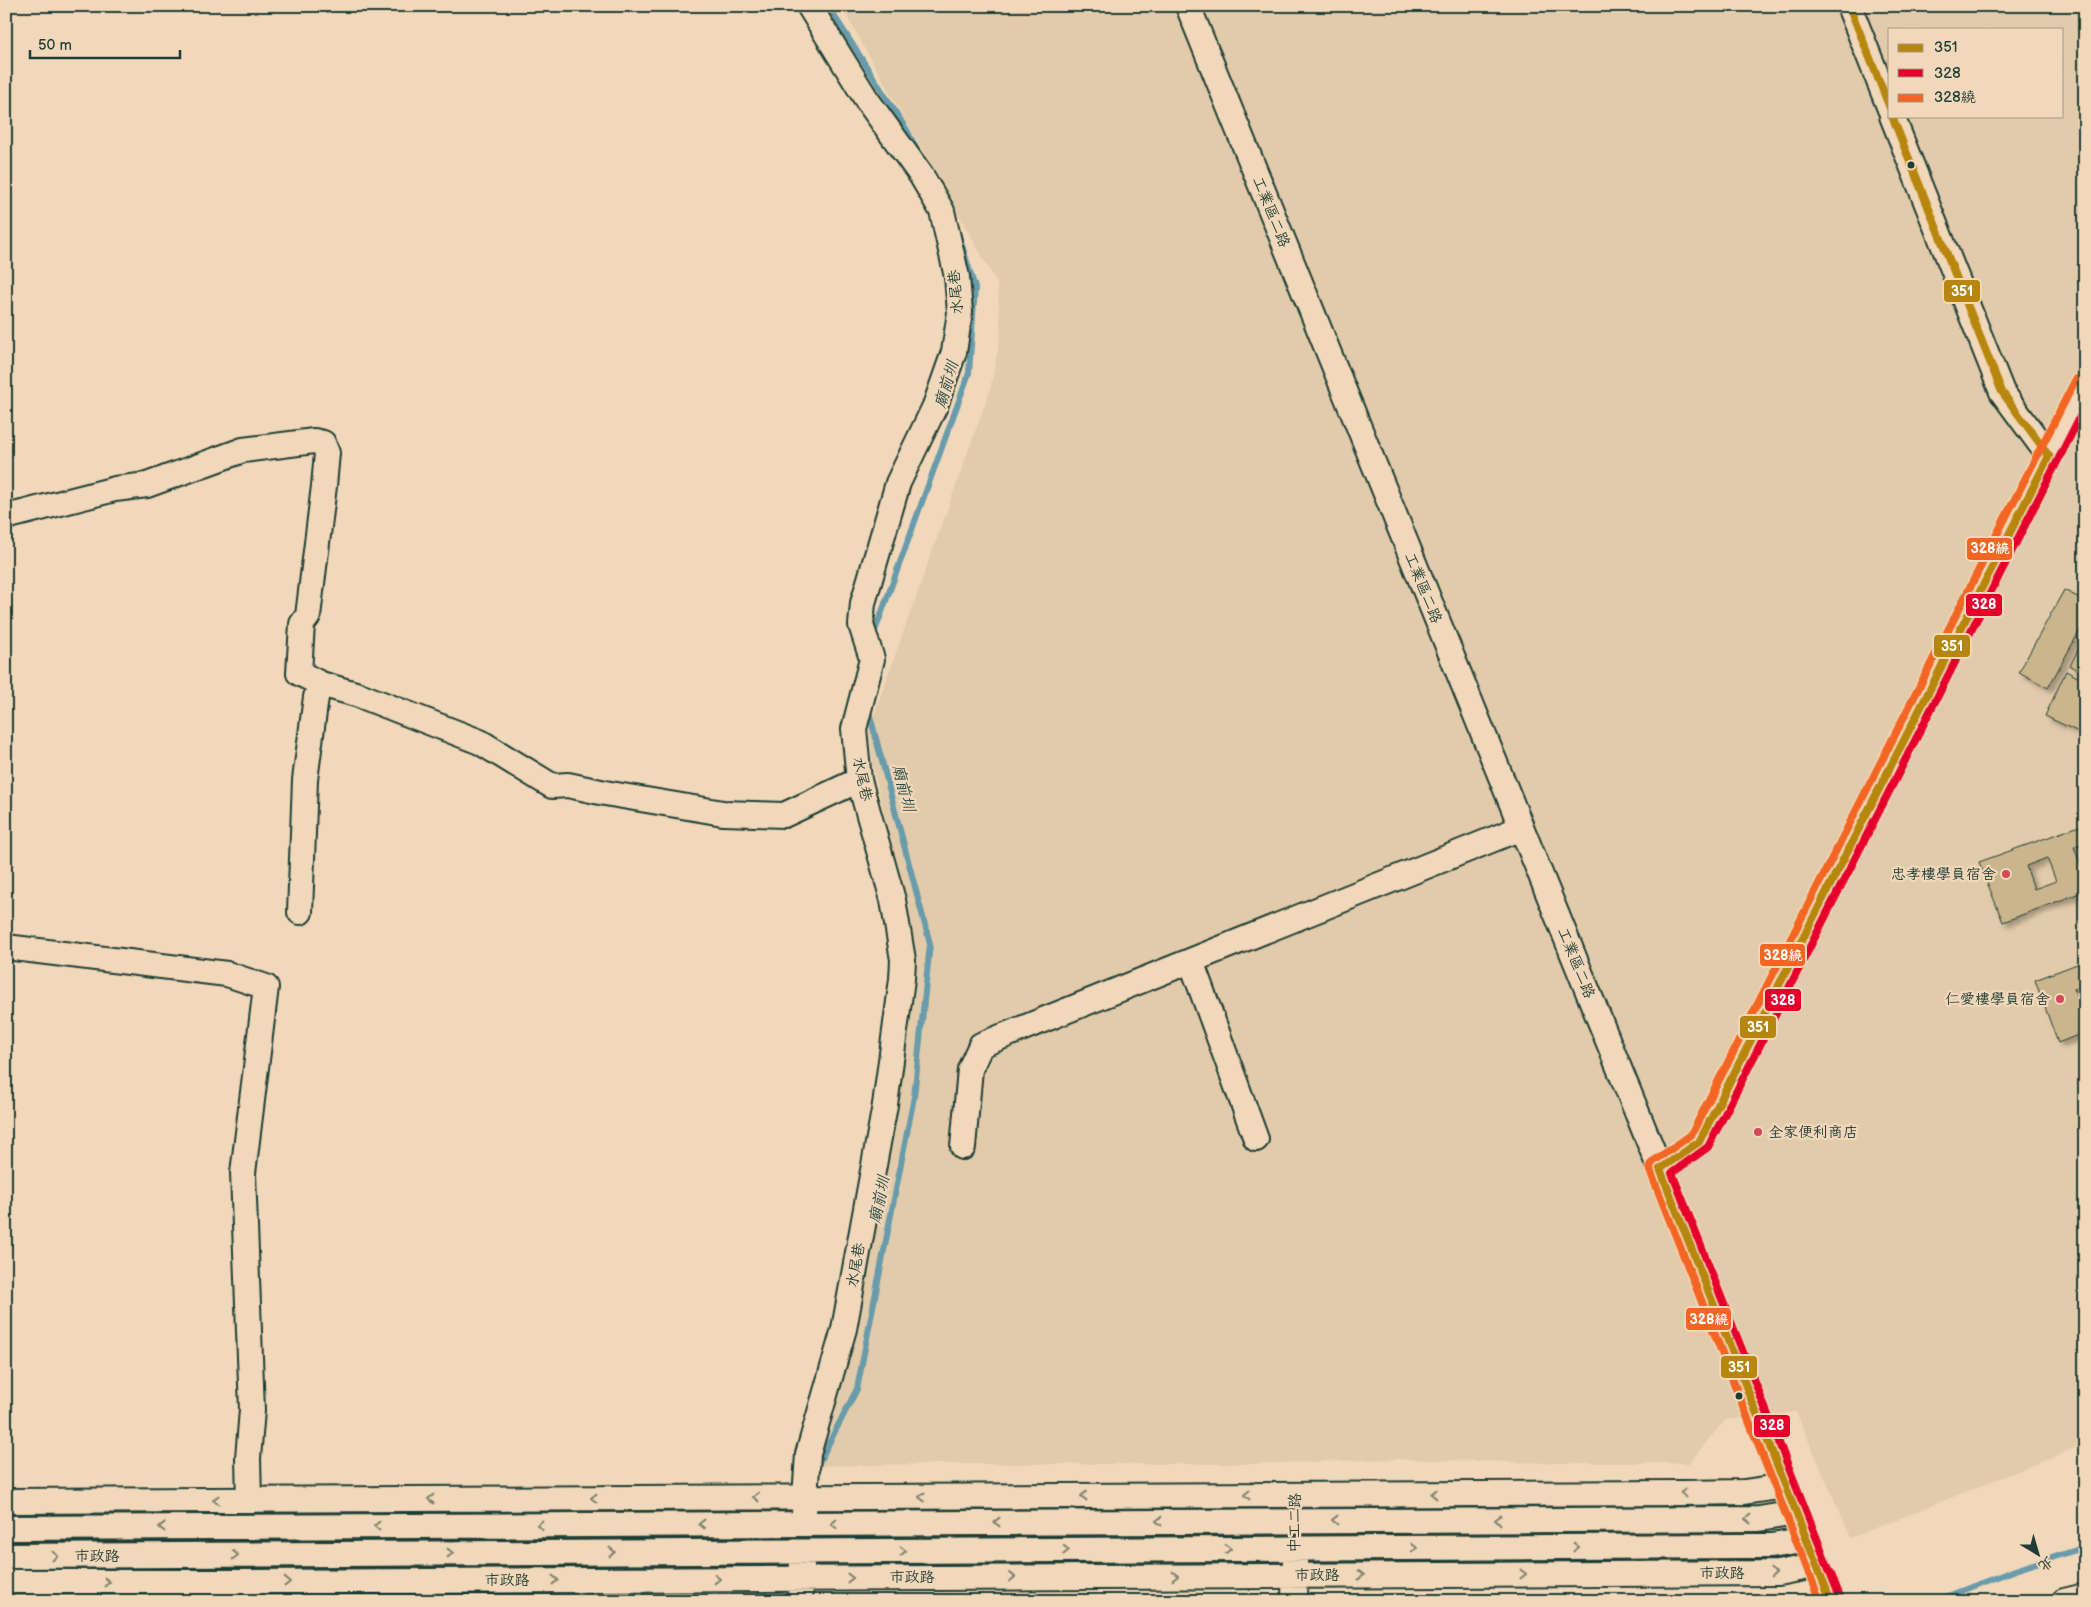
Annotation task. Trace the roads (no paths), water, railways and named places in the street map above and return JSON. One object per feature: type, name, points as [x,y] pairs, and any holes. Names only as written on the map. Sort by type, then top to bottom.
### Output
[{"type":"street","name":"水尾巷","points":[[800,1589],[808,1454],[844,1329],[885,1105],[902,979],[903,960],[893,900],[859,780],[854,729],[872,659],[861,625],[863,602],[898,483],[935,406],[954,352],[960,312],[957,277],[942,211],[921,175],[867,100],[809,6]]},
{"type":"street","name":"工業區二路","points":[[1188,6],[1660,1169],[1796,1514],[1818,1565],[1829,1597]]},
{"type":"street","points":[[1849,6],[1888,104]]},
{"type":"street","points":[[1893,118],[2002,392],[2049,456]]},
{"type":"street","points":[[1660,1169],[1700,1142],[2085,384]]},
{"type":"street","points":[[6,517],[115,489],[147,485],[243,450],[314,441],[323,443],[326,453],[324,486],[308,616],[302,624],[299,674],[321,684],[359,695],[480,742],[552,786],[568,785],[724,813],[784,815],[859,780]]},
{"type":"street","points":[[300,912],[305,780],[316,697],[321,684]]},
{"type":"street","points":[[963,1147],[970,1069],[981,1046],[1521,828]]},
{"type":"street","points":[[6,947],[227,974],[266,987],[243,1174],[252,1410],[248,1458],[249,1500]]},
{"type":"street","points":[[1191,961],[1256,1138]]},
{"type":"street","points":[[6,1501],[805,1497],[1296,1485],[1699,1493],[1744,1492],[1785,1486]]},
{"type":"street","name":"中工二路","points":[[1294,1601],[1296,1485]]},
{"type":"street","name":"市政路","points":[[6,1528],[1759,1519],[1796,1514]]},
{"type":"street","name":"市政路","points":[[6,1556],[1771,1546],[1808,1540]]},
{"type":"street","name":"市政路","points":[[6,1582],[252,1582],[800,1589],[1295,1574],[1778,1573],[1818,1565]]},
{"type":"street","points":[[2064,1601],[2085,1596]]},
{"type":"waterway","name":"廟前圳","points":[[828,6],[907,130],[919,154]]},
{"type":"waterway","name":"廟前圳","points":[[875,638],[875,631],[969,373],[975,288],[958,232]]},
{"type":"waterway","name":"廟前圳","points":[[816,1468],[857,1389],[914,1097],[930,944],[868,708]]},
{"type":"waterway","points":[[1935,1601],[2015,1570],[2085,1547]]},
{"type":"waterway","name":"廟前圳","points":[[763,1601],[775,1556]]},
{"type":"place","name":"忠孝樓學員宿舍","points":[[2006,874]]},
{"type":"place","name":"仁愛樓學員宿舍","points":[[2060,999]]},
{"type":"place","name":"全家便利商店","points":[[1758,1132]]}]
